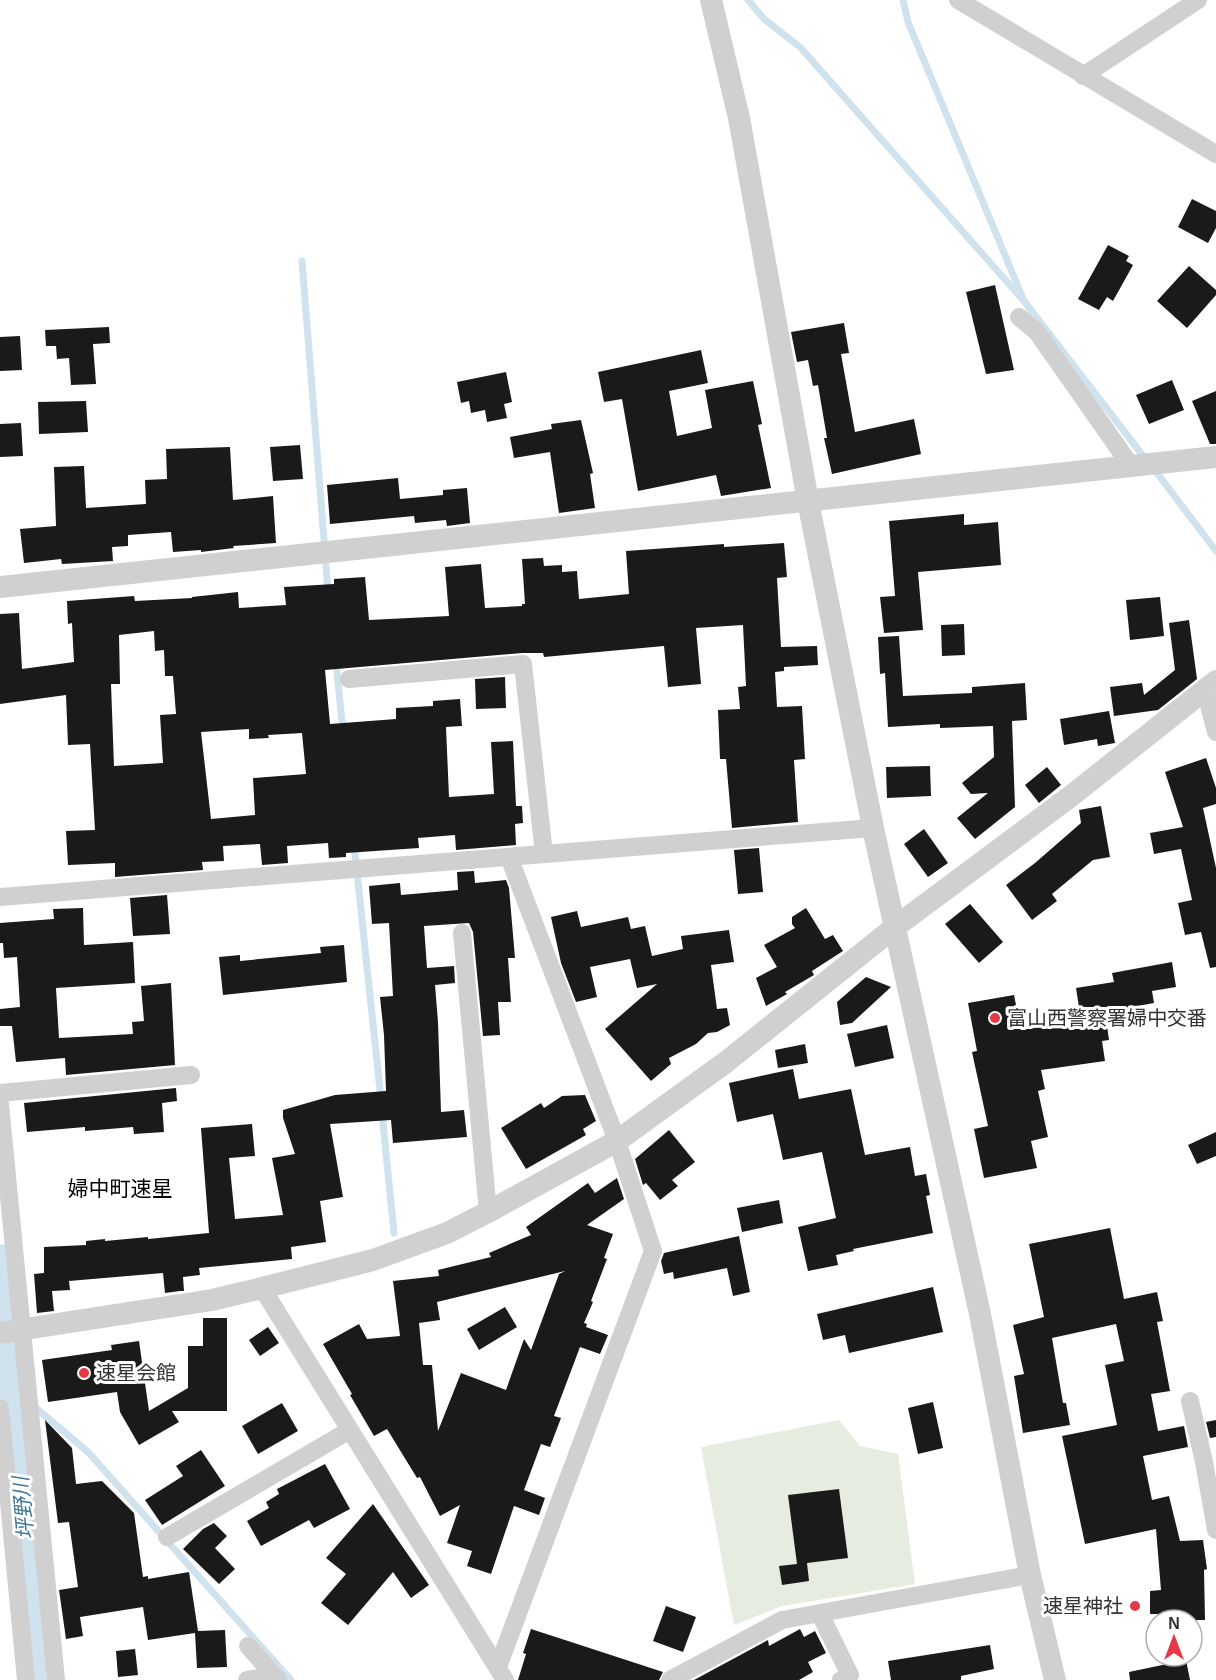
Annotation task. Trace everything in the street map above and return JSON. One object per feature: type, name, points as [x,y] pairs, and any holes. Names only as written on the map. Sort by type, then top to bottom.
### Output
[{"type":"street","points":[[711,0],[739,118],[808,501],[873,828],[980,1314],[1030,1575],[1055,1680]]},
{"type":"street","points":[[958,0],[1216,154]]},
{"type":"street","points":[[1083,76],[1198,0]]},
{"type":"street","points":[[1019,317],[1038,332],[1135,465]]},
{"type":"street","points":[[0,587],[1216,458]]},
{"type":"street","points":[[349,679],[523,664],[544,854]]},
{"type":"street","points":[[1211,685],[1216,732]]},
{"type":"street","points":[[11,1332],[212,1300],[262,1288],[373,1260],[447,1233],[488,1212],[617,1141],[726,1062],[895,927],[1071,796],[1211,685]]},
{"type":"street","points":[[0,897],[873,828]]},
{"type":"street","points":[[501,1673],[653,1251],[617,1141],[509,857]]},
{"type":"street","points":[[462,933],[488,1212]]},
{"type":"street","points":[[0,1093],[190,1075]]},
{"type":"street","points":[[0,1104],[11,1332],[56,1680]]},
{"type":"street","points":[[262,1288],[501,1673]]},
{"type":"street","points":[[1190,1401],[1210,1461],[1216,1530]]},
{"type":"street","points":[[0,1408],[26,1680]]},
{"type":"street","points":[[167,1538],[350,1430]]},
{"type":"street","points":[[670,1680],[782,1620],[1030,1575]]},
{"type":"street","points":[[820,1614],[848,1678]]},
{"type":"street","points":[[248,1646],[276,1678]]},
{"type":"street","points":[[247,1680],[276,1678]]},
{"type":"shaded area","points":[[839,1420],[860,1446],[898,1454],[915,1584],[782,1606],[734,1625],[701,1447]]},
{"type":"building","points":[[1192,199],[1216,211],[1216,228],[1208,243],[1178,227]]},
{"type":"building","points":[[1108,245],[1129,256],[1126,261],[1133,265],[1113,301],[1107,297],[1099,310],[1078,299]]},
{"type":"building","points":[[1189,266],[1216,290],[1216,295],[1187,328],[1157,301]]},
{"type":"building","points":[[995,285],[1014,370],[986,374],[966,292]]},
{"type":"building","points":[[844,323],[849,353],[841,354],[855,432],[914,419],[921,454],[832,474],[824,438],[827,438],[818,385],[813,386],[808,360],[797,362],[791,332]]},
{"type":"building","points":[[109,327],[110,343],[93,344],[96,384],[71,385],[69,358],[57,359],[56,346],[46,346],[45,330]]},
{"type":"building","points":[[20,336],[22,370],[0,371],[0,337]]},
{"type":"building","points":[[701,350],[708,383],[669,391],[677,436],[712,428],[705,390],[753,381],[762,424],[758,425],[771,488],[721,496],[716,475],[638,491],[622,399],[604,402],[598,372]]},
{"type":"building","points":[[506,372],[512,402],[504,404],[507,418],[487,422],[485,410],[471,413],[469,401],[461,403],[457,382]]},
{"type":"building","points":[[1172,380],[1184,410],[1149,424],[1136,395]]},
{"type":"building","points":[[1216,391],[1216,444],[1210,444],[1192,401]]},
{"type":"building","points":[[86,401],[88,432],[39,434],[38,402]]},
{"type":"building","points":[[581,420],[593,473],[590,474],[595,508],[559,513],[550,452],[514,458],[510,437],[552,429],[551,424]]},
{"type":"building","points":[[21,423],[23,456],[0,457],[0,424]]},
{"type":"building","points":[[300,445],[303,479],[273,481],[270,447]]},
{"type":"building","points":[[230,447],[233,500],[273,496],[276,543],[233,546],[234,548],[201,552],[201,550],[173,552],[171,532],[128,535],[128,546],[112,547],[113,561],[62,564],[61,559],[24,563],[20,529],[56,526],[54,467],[84,466],[86,508],[146,504],[145,480],[167,479],[166,449]]},
{"type":"building","points":[[398,478],[400,499],[443,495],[443,490],[467,488],[470,523],[447,526],[446,520],[415,523],[414,516],[330,524],[327,485]]},
{"type":"building","points":[[964,514],[964,525],[998,522],[1001,565],[918,572],[923,630],[884,633],[880,597],[895,596],[889,521]]},
{"type":"building","points":[[784,543],[787,577],[777,578],[781,647],[817,646],[818,665],[784,667],[784,671],[775,672],[777,707],[802,706],[805,759],[794,760],[798,822],[732,828],[726,759],[720,759],[718,710],[740,709],[738,687],[746,686],[743,625],[696,628],[701,684],[668,687],[664,646],[544,657],[543,653],[522,653],[325,670],[330,724],[396,719],[396,708],[433,706],[433,701],[460,699],[462,726],[446,727],[449,797],[494,794],[491,742],[513,741],[516,806],[522,806],[523,823],[515,824],[516,845],[456,850],[455,835],[418,838],[419,848],[346,853],[346,857],[329,858],[328,843],[287,846],[288,863],[262,865],[260,844],[223,846],[224,861],[202,862],[203,870],[115,877],[115,863],[68,865],[66,831],[95,830],[90,744],[68,745],[66,695],[0,704],[0,614],[19,613],[22,669],[74,662],[72,623],[68,624],[67,601],[134,596],[135,601],[192,598],[238,592],[239,608],[286,605],[284,587],[334,584],[334,579],[365,577],[369,620],[449,616],[445,567],[481,564],[485,608],[522,606],[525,604],[522,559],[543,558],[544,566],[562,565],[562,572],[577,571],[579,599],[629,594],[626,551],[724,544],[724,547]],"holes":[[[154,631],[155,651],[164,650],[165,676],[173,676],[176,714],[160,715],[163,763],[114,766],[111,684],[120,684],[119,635]],[[249,729],[249,739],[269,738],[268,735],[302,733],[306,774],[253,778],[255,815],[211,819],[201,732]]]},
{"type":"building","points":[[1160,597],[1164,636],[1130,640],[1126,600]]},
{"type":"building","points":[[1189,620],[1197,679],[1158,710],[1114,716],[1110,687],[1142,683],[1144,695],[1175,670],[1169,623]]},
{"type":"building","points":[[964,624],[965,655],[942,656],[941,625]]},
{"type":"building","points":[[899,636],[903,696],[972,693],[972,687],[1025,683],[1027,720],[1012,721],[1015,807],[975,839],[957,818],[988,793],[971,794],[962,783],[994,757],[993,726],[940,728],[940,724],[888,727],[885,673],[880,674],[878,637]]},
{"type":"building","points":[[505,677],[506,708],[476,709],[475,679]]},
{"type":"building","points":[[1109,711],[1115,743],[1098,746],[1097,739],[1064,745],[1060,719]]},
{"type":"building","points":[[1206,758],[1216,788],[1216,804],[1203,808],[1216,868],[1216,967],[1210,968],[1201,932],[1185,935],[1178,903],[1192,900],[1181,849],[1154,854],[1150,833],[1183,827],[1165,772]]},
{"type":"building","points":[[930,766],[931,796],[887,798],[886,767]]},
{"type":"building","points":[[1047,767],[1061,785],[1039,803],[1025,785]]},
{"type":"building","points":[[1101,806],[1110,857],[1093,860],[1052,894],[1057,901],[1032,920],[1006,885],[1081,823],[1079,810]]},
{"type":"building","points":[[924,829],[948,863],[928,877],[904,844]]},
{"type":"building","points":[[759,848],[763,892],[738,894],[734,850]]},
{"type":"building","points":[[474,871],[475,883],[506,880],[509,888],[515,958],[508,958],[511,1002],[498,1002],[500,1035],[483,1036],[473,932],[469,923],[424,926],[427,968],[454,966],[455,983],[435,985],[441,1112],[464,1110],[467,1137],[393,1143],[391,1120],[330,1124],[343,1197],[320,1201],[326,1242],[291,1247],[292,1259],[199,1268],[200,1275],[183,1277],[184,1291],[165,1293],[163,1273],[69,1281],[70,1290],[52,1291],[54,1311],[37,1313],[34,1274],[44,1273],[44,1247],[86,1245],[86,1241],[105,1239],[105,1241],[148,1237],[148,1239],[209,1233],[201,1128],[252,1124],[255,1156],[229,1158],[235,1219],[283,1215],[272,1158],[295,1154],[283,1118],[283,1110],[335,1095],[386,1091],[380,997],[393,996],[389,923],[372,924],[369,886],[400,883],[401,895],[458,890],[457,872]]},
{"type":"building","points":[[167,895],[170,934],[133,936],[130,898]]},
{"type":"building","points":[[970,904],[1003,942],[979,963],[945,924]]},
{"type":"building","points":[[83,908],[84,945],[133,942],[135,983],[56,988],[59,1038],[133,1034],[132,1022],[144,1021],[141,986],[171,983],[175,1065],[66,1075],[65,1058],[16,1062],[12,1026],[0,1026],[0,1009],[20,1007],[17,957],[4,958],[3,943],[0,943],[0,923],[54,919],[53,909]]},
{"type":"building","points":[[806,908],[825,939],[833,935],[843,951],[812,971],[814,975],[766,1006],[756,978],[777,967],[764,945],[795,928],[792,924],[792,917]]},
{"type":"building","points":[[577,911],[581,927],[628,917],[631,929],[645,926],[652,956],[683,949],[681,936],[729,930],[734,962],[711,965],[717,1009],[727,1008],[730,1025],[717,1032],[708,1033],[696,1044],[669,1058],[671,1064],[651,1081],[605,1029],[657,984],[637,988],[630,959],[590,967],[597,997],[576,1002],[561,963],[551,917]]},
{"type":"building","points":[[344,945],[347,982],[223,995],[219,957],[240,955],[240,961],[321,953],[320,947]]},
{"type":"building","points":[[1172,962],[1176,987],[1152,991],[1154,1003],[1105,1012],[1109,1040],[1102,1041],[1105,1061],[1041,1070],[1045,1089],[1038,1091],[1048,1137],[1031,1141],[1037,1168],[984,1178],[974,1129],[988,1126],[972,1052],[977,1051],[968,1003],[1014,995],[1021,1030],[1081,1020],[1076,988],[1114,982],[1112,973]]},
{"type":"building","points":[[866,977],[891,987],[852,1023],[840,1025],[837,1002]]},
{"type":"building","points":[[887,1025],[894,1058],[855,1067],[847,1034]]},
{"type":"building","points":[[805,1044],[808,1063],[778,1068],[775,1050]]},
{"type":"building","points":[[793,1069],[799,1099],[851,1089],[865,1155],[910,1147],[915,1176],[926,1174],[930,1195],[926,1196],[933,1233],[853,1249],[854,1251],[836,1255],[838,1265],[808,1271],[798,1227],[836,1218],[822,1152],[783,1160],[773,1114],[737,1122],[729,1083]]},
{"type":"building","points":[[176,1088],[177,1101],[162,1103],[164,1132],[134,1134],[133,1127],[85,1131],[85,1127],[27,1132],[24,1103]]},
{"type":"building","points":[[585,1095],[596,1121],[583,1129],[586,1135],[526,1169],[501,1128],[541,1103],[544,1108],[562,1096]]},
{"type":"building","points":[[669,1130],[695,1162],[672,1180],[678,1186],[660,1200],[646,1183],[643,1185],[635,1159]]},
{"type":"building","points":[[1216,1132],[1216,1156],[1197,1164],[1188,1145]]},
{"type":"building","points":[[617,1178],[624,1199],[587,1225],[613,1234],[604,1258],[607,1259],[591,1301],[593,1302],[584,1323],[587,1324],[586,1327],[608,1335],[600,1354],[580,1347],[554,1416],[561,1418],[550,1447],[541,1444],[524,1490],[545,1498],[539,1515],[514,1506],[491,1574],[467,1566],[472,1551],[447,1543],[460,1505],[440,1516],[420,1477],[417,1478],[387,1429],[374,1436],[323,1344],[359,1324],[367,1339],[400,1336],[393,1281],[439,1276],[438,1270],[491,1257],[489,1253],[531,1235],[526,1227],[588,1183],[595,1193]],"holes":[[[565,1271],[559,1274],[531,1350],[524,1339],[506,1390],[461,1373],[438,1431],[432,1365],[423,1365],[419,1323],[440,1320],[437,1302]]]},
{"type":"building","points":[[779,1200],[783,1223],[742,1232],[737,1208]]},
{"type":"building","points":[[1110,1228],[1124,1299],[1157,1292],[1163,1321],[1157,1322],[1170,1391],[1151,1394],[1158,1431],[1184,1426],[1188,1447],[1143,1456],[1152,1500],[1169,1496],[1180,1541],[1203,1540],[1207,1569],[1204,1570],[1205,1620],[1204,1608],[1150,1608],[1150,1591],[1161,1590],[1156,1529],[1085,1544],[1062,1436],[1117,1425],[1105,1365],[1124,1361],[1116,1324],[1052,1338],[1063,1403],[1066,1403],[1070,1425],[1023,1433],[1014,1376],[1024,1374],[1013,1325],[1044,1317],[1029,1244]]},
{"type":"building","points":[[739,1236],[750,1292],[733,1296],[727,1268],[674,1279],[673,1272],[664,1274],[661,1261],[664,1253]]},
{"type":"building","points":[[933,1287],[943,1332],[849,1353],[845,1335],[823,1340],[817,1314]]},
{"type":"building","points":[[505,1307],[517,1327],[479,1350],[467,1329]]},
{"type":"building","points":[[203,1318],[227,1318],[227,1411],[172,1411],[179,1422],[139,1445],[120,1412],[117,1392],[48,1402],[42,1360],[112,1350],[111,1345],[139,1341],[149,1411],[188,1388],[188,1346],[203,1346]]},
{"type":"building","points":[[268,1327],[279,1343],[260,1356],[249,1340]]},
{"type":"building","points":[[933,1402],[943,1448],[918,1454],[908,1408]]},
{"type":"building","points":[[282,1403],[298,1431],[258,1454],[242,1426]]},
{"type":"building","points":[[45,1420],[72,1448],[76,1484],[102,1481],[134,1513],[143,1577],[148,1576],[148,1579],[189,1572],[198,1631],[225,1630],[227,1667],[197,1668],[195,1633],[148,1640],[143,1607],[80,1617],[83,1636],[66,1639],[59,1590],[78,1587],[69,1522],[58,1523]]},
{"type":"building","points":[[1216,1420],[1216,1437],[1210,1438],[1206,1422]]},
{"type":"building","points":[[201,1450],[225,1486],[162,1525],[145,1500],[183,1476],[176,1466]]},
{"type":"building","points":[[325,1464],[350,1509],[314,1528],[309,1520],[261,1546],[247,1521],[269,1508],[266,1502],[279,1494],[277,1489]]},
{"type":"building","points":[[839,1489],[848,1558],[807,1563],[809,1581],[782,1585],[779,1566],[797,1564],[788,1495]]},
{"type":"building","points":[[373,1504],[429,1585],[411,1598],[393,1572],[348,1625],[321,1603],[346,1574],[326,1558]]},
{"type":"building","points":[[214,1523],[227,1536],[215,1548],[235,1569],[219,1584],[183,1549],[203,1529]]},
{"type":"building","points":[[666,1606],[696,1617],[683,1652],[653,1641]]},
{"type":"building","points":[[531,1629],[663,1672],[659,1680],[518,1680],[526,1654],[523,1653]]},
{"type":"building","points":[[800,1629],[804,1637],[815,1631],[826,1653],[808,1662],[813,1672],[799,1680],[694,1680],[768,1640],[769,1646]]},
{"type":"building","points":[[990,1645],[994,1669],[961,1676],[961,1680],[891,1680],[888,1661]]},
{"type":"building","points":[[135,1649],[138,1675],[118,1677],[116,1651]]},
{"type":"building","points":[[1148,1668],[1188,1668],[1190,1680],[1130,1680],[1129,1672]]},
{"type":"waterway","points":[[748,0],[764,19],[800,47],[1024,301],[1147,461]]},
{"type":"waterway","points":[[903,0],[908,22],[1022,296]]},
{"type":"waterway","points":[[302,261],[328,591]]},
{"type":"waterway","points":[[1154,469],[1216,551]]},
{"type":"waterway","points":[[336,662],[343,732]]},
{"type":"waterway","points":[[354,844],[381,1099]]},
{"type":"waterway","points":[[382,1113],[394,1233]]},
{"type":"waterway","name":"坪野川","points":[[0,1264],[39,1680]]},
{"type":"waterway","points":[[11,1387],[88,1452],[291,1680]]},
{"type":"place","name":"富山西警察署婦中交番","points":[[995,1018]]},
{"type":"place","name":"速星会館","points":[[84,1373]]},
{"type":"place","name":"速星神社","points":[[1135,1606]]},
{"type":"district","name":"婦中町速星","points":[[120,1188]]}]
